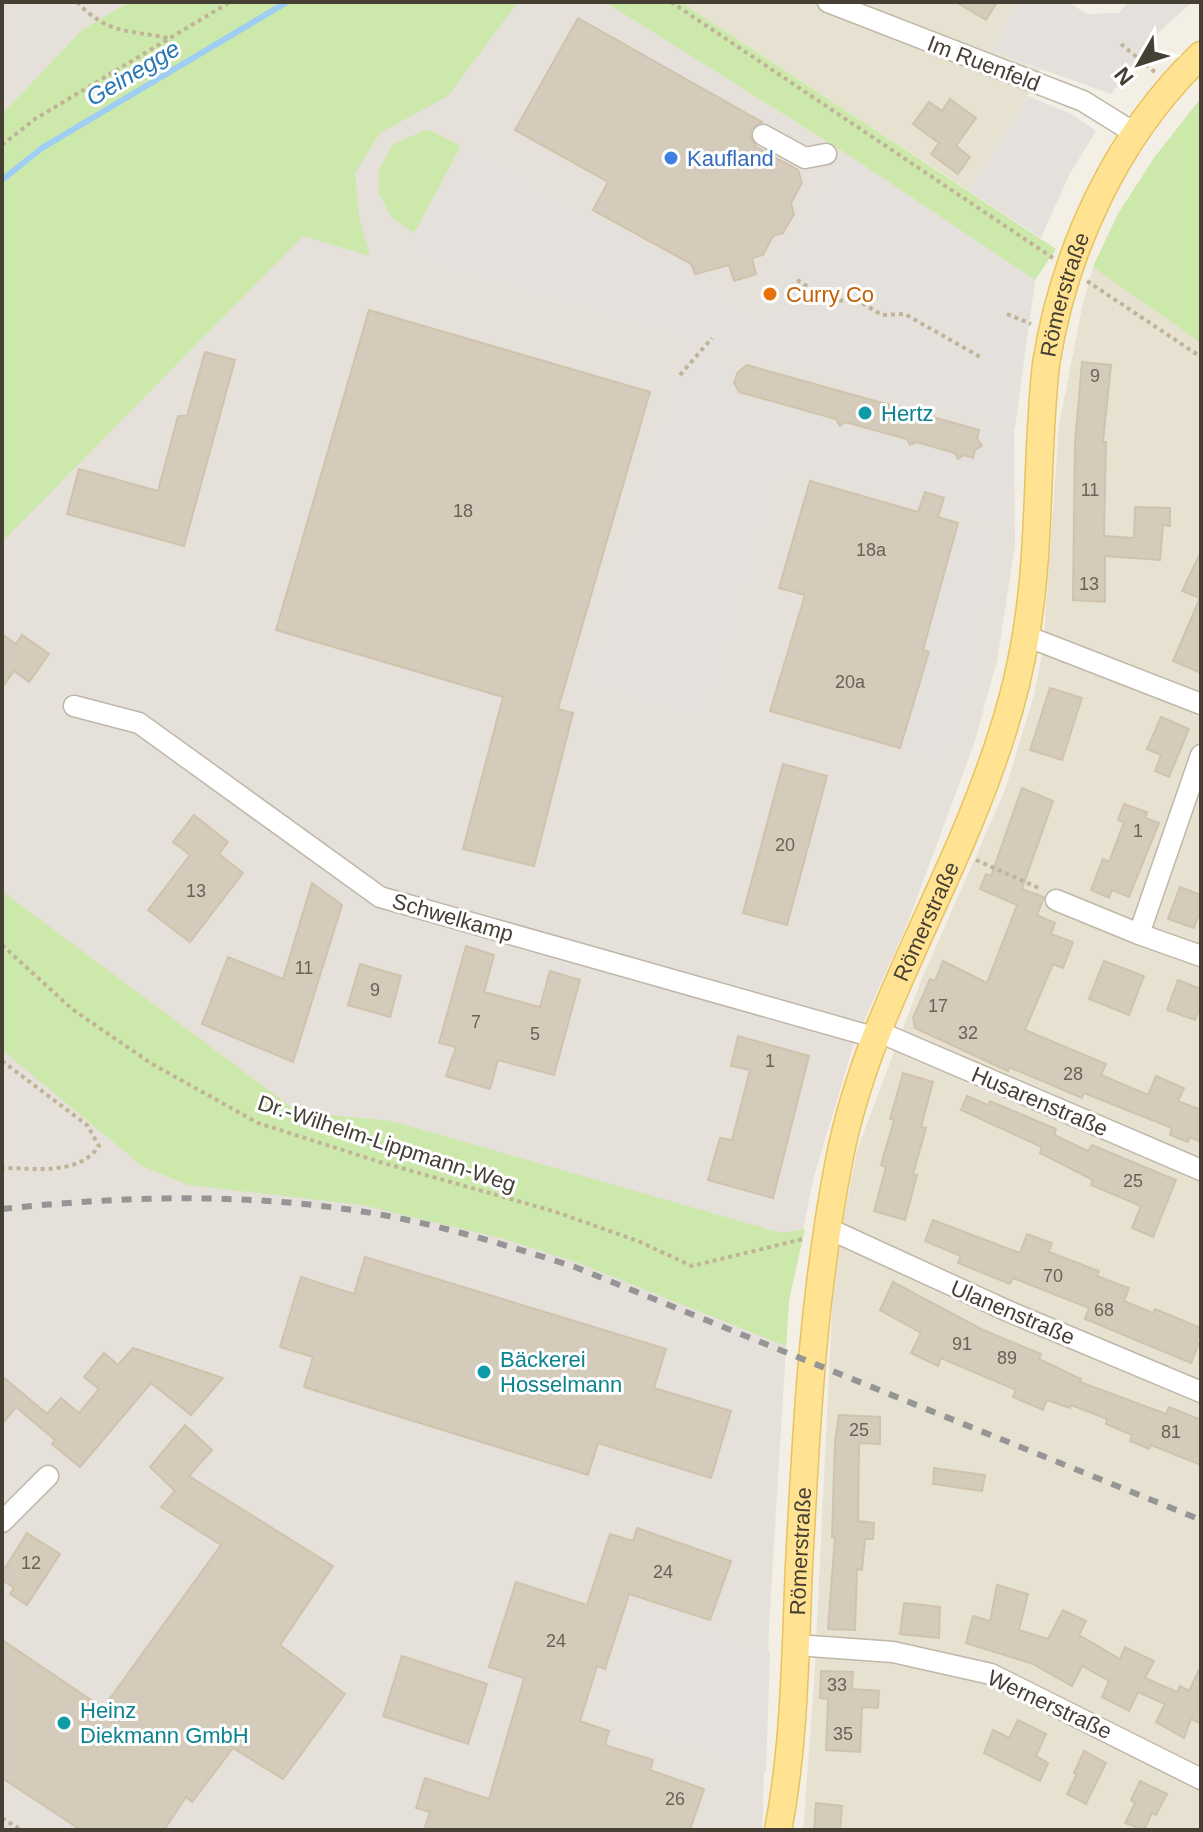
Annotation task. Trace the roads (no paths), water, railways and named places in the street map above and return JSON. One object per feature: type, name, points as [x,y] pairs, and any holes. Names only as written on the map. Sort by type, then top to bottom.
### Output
[{"type":"main road","name":"Römerstraße","points":[[778,1830],[790,1732],[796,1645],[810,1361],[827,1228],[846,1126],[878,1035],[991,766],[1026,636],[1046,364],[1051,333],[1070,269],[1098,199],[1136,134],[1170,86],[1201,55]]},
{"type":"street","name":"Im Ruenfeld","points":[[828,2],[1083,101],[1136,134]]},
{"type":"street","points":[[763,135],[805,158],[826,154]]},
{"type":"street","points":[[1026,636],[1201,704]]},
{"type":"street","name":"Schwelkamp","points":[[74,706],[139,723],[380,897],[878,1035]]},
{"type":"street","points":[[1139,934],[1201,755]]},
{"type":"street","points":[[1056,900],[1201,956]]},
{"type":"street","name":"Husarenstraße","points":[[878,1035],[1201,1170]]},
{"type":"street","name":"Ulanenstraße","points":[[827,1228],[1010,1312],[1201,1392]]},
{"type":"street","points":[[2,1522],[48,1476]]},
{"type":"street","name":"Wernerstraße","points":[[796,1645],[893,1652],[991,1674],[1201,1779]]},
{"type":"waterway","name":"Geinegge","points":[[2,180],[42,148],[287,2]]},
{"type":"railway","points":[[2,1209],[128,1199],[254,1200],[368,1212],[457,1232],[575,1267],[1201,1520]]},
{"type":"place","name":"Kaufland","points":[[671,158]]},
{"type":"place","name":"Curry Co","points":[[770,294]]},
{"type":"place","name":"Hertz","points":[[865,413]]},
{"type":"place","name":"Bäckerei Hosselmann","points":[[484,1372]]},
{"type":"place","name":"Heinz Diekmann GmbH","points":[[64,1723]]}]
